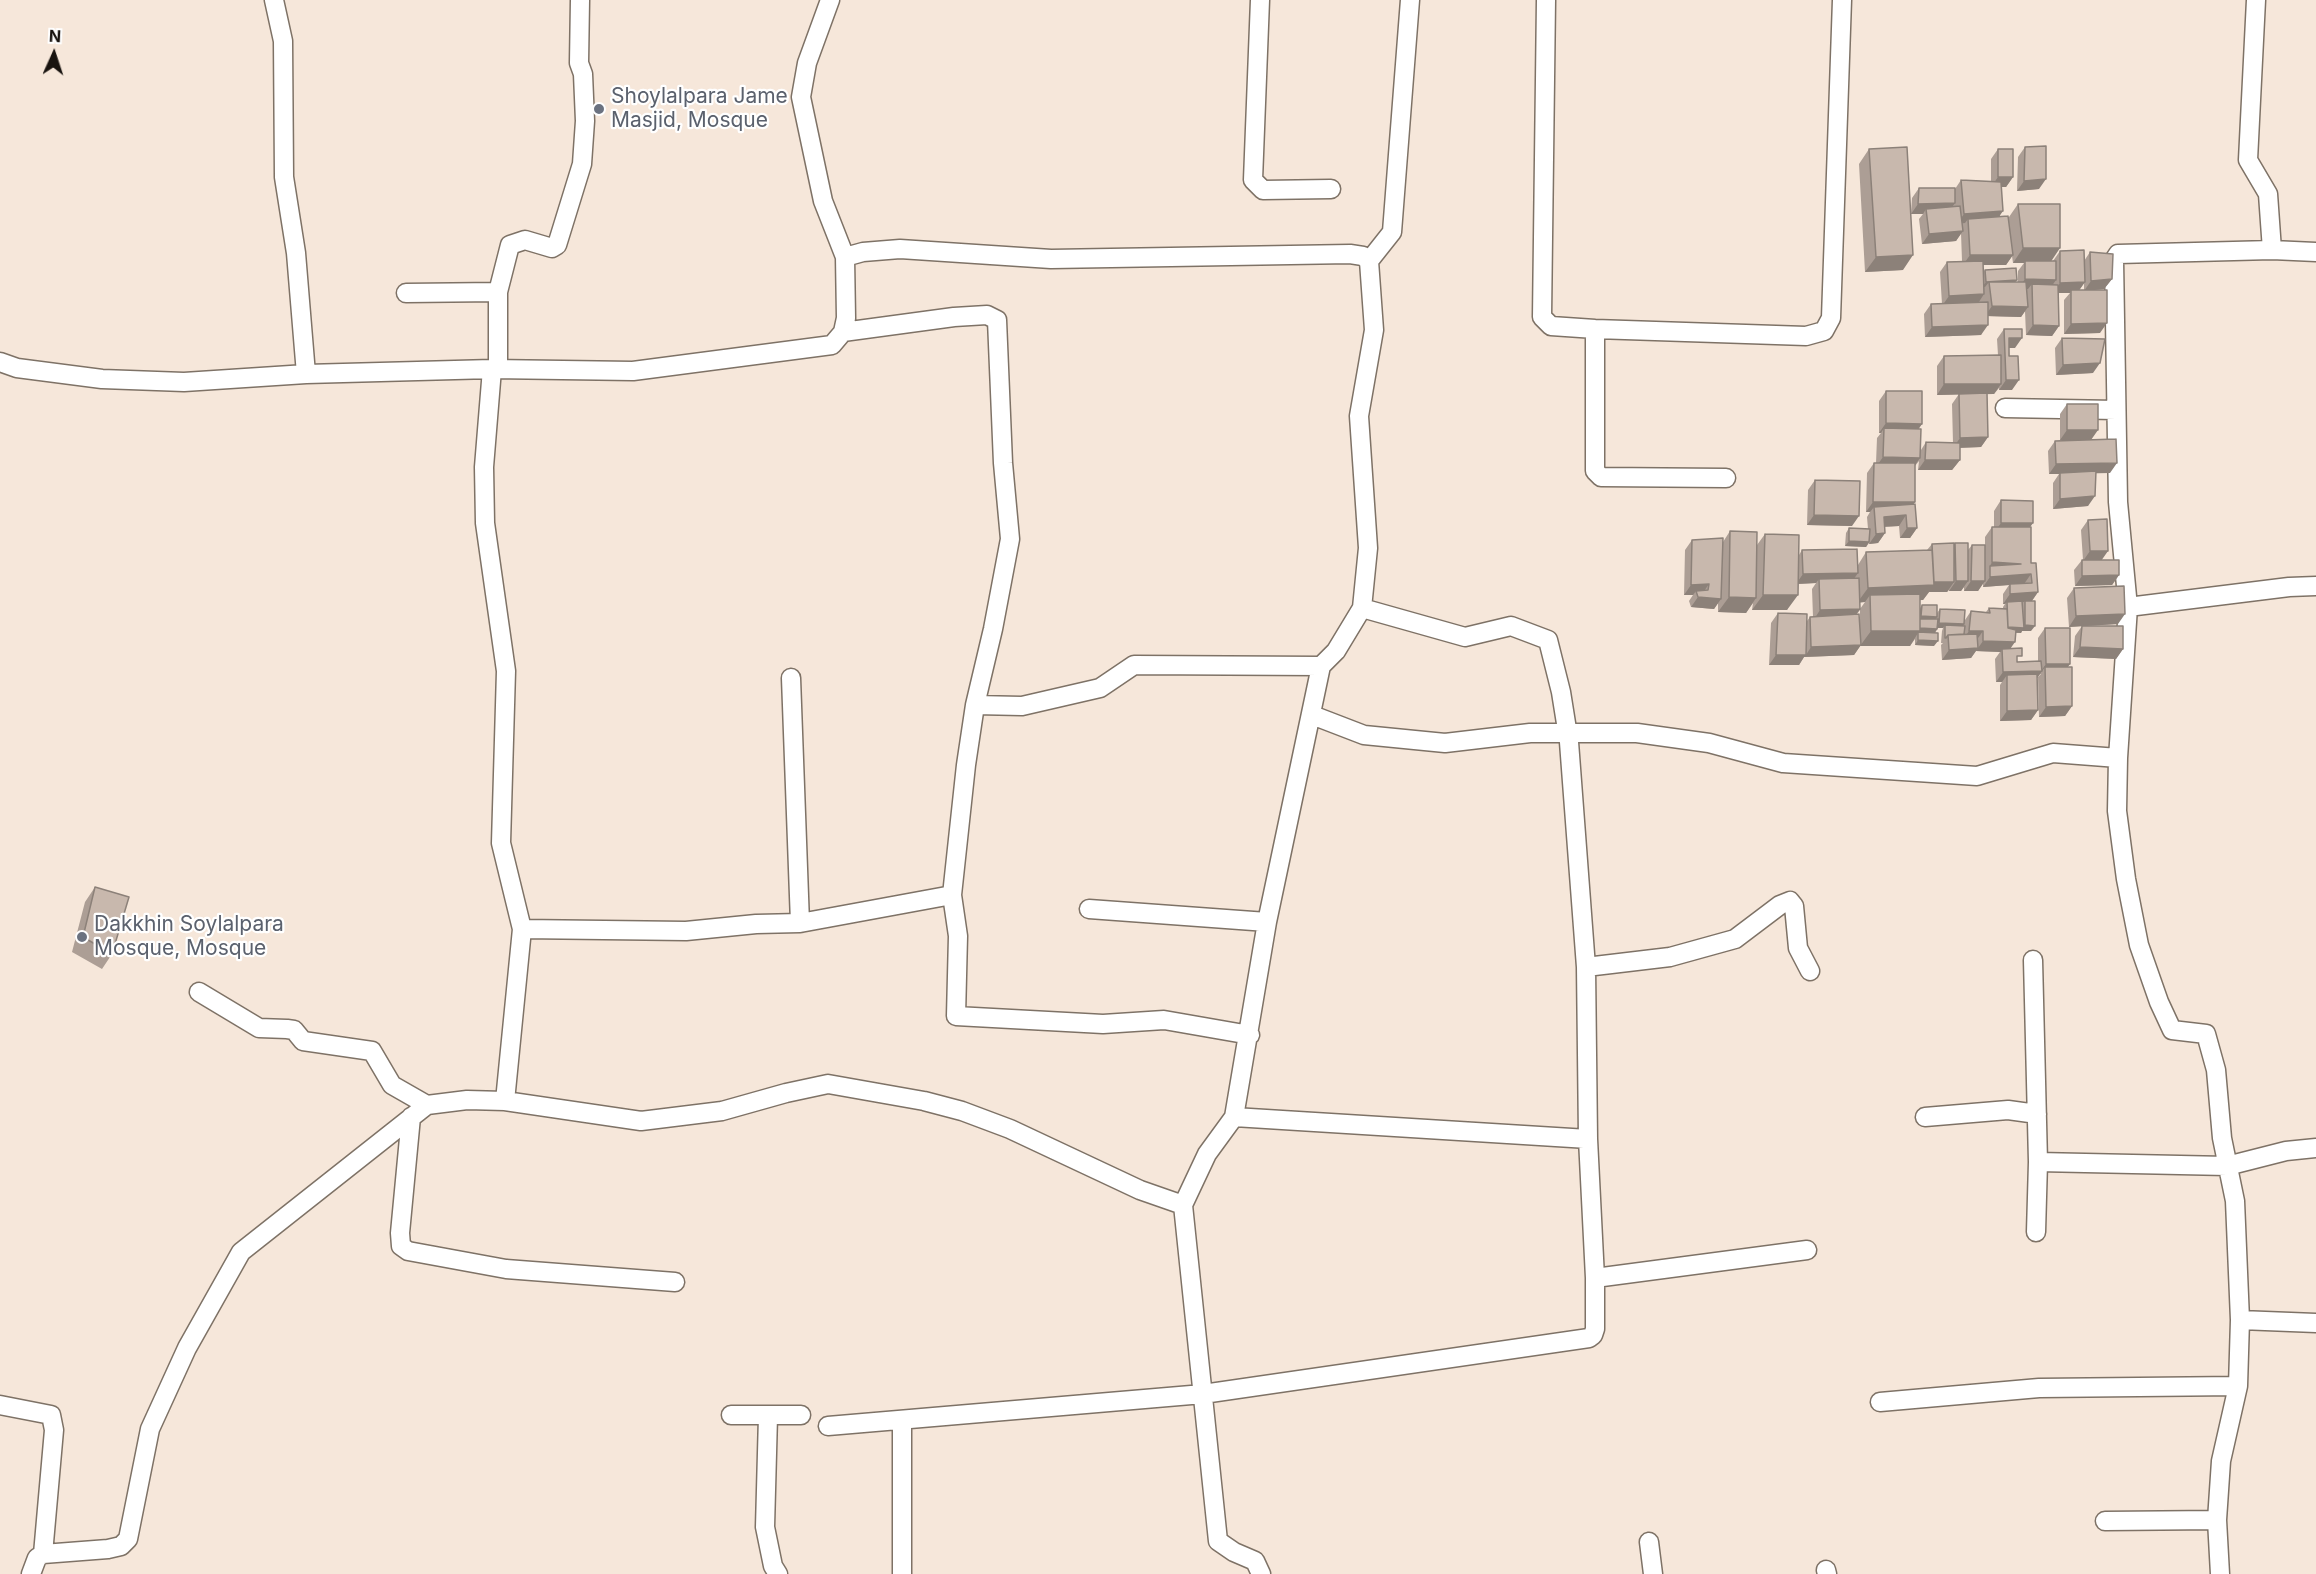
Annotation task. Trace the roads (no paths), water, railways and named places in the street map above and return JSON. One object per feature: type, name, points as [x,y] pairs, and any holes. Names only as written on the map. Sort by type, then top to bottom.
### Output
[{"type":"street","points":[[273,0],[283,41],[284,177],[296,253],[306,374]]},
{"type":"street","points":[[505,1101],[522,929],[501,843],[506,672],[485,523],[484,467],[495,369],[498,292],[510,245],[525,240],[552,248],[557,245],[582,164],[585,121],[583,74],[579,63],[580,0]]},
{"type":"street","points":[[0,362],[16,368],[102,379],[184,382],[306,374],[495,369],[633,371],[832,345],[843,332],[846,318],[845,257],[823,201],[801,97],[807,63],[830,0]]},
{"type":"street","points":[[1260,0],[1253,180],[1263,190],[1331,189]]},
{"type":"street","points":[[1261,1574],[1255,1561],[1234,1552],[1218,1541],[1183,1205],[1207,1154],[1234,1117],[1250,1035],[1267,922],[1321,666],[1336,651],[1362,608],[1368,548],[1359,416],[1374,330],[1369,261],[1392,232],[1410,0]]},
{"type":"street","points":[[1546,0],[1542,317],[1551,326],[1806,336],[1824,331],[1831,318],[1842,0]]},
{"type":"street","points":[[2256,0],[2248,160],[2268,194],[2272,250]]},
{"type":"street","points":[[845,257],[863,252],[900,249],[1051,259],[1350,254],[1363,256],[1369,261]]},
{"type":"street","points":[[2220,1574],[2217,1520],[2220,1461],[2238,1386],[2240,1320],[2235,1201],[2227,1166],[2216,1070],[2206,1034],[2172,1030],[2158,1002],[2139,945],[2126,879],[2117,811],[2118,758],[2128,607],[2118,502],[2114,260],[2118,254],[2272,250],[2316,252]]},
{"type":"street","points":[[406,293],[498,292]]},
{"type":"street","points":[[843,332],[954,317],[987,315],[997,320],[1003,463],[1010,539],[993,629],[975,705],[952,895],[958,936],[956,1016],[1103,1024],[1164,1020],[1250,1035]]},
{"type":"street","points":[[1595,329],[1595,471],[1601,477],[1726,478]]},
{"type":"street","points":[[2005,408],[2115,410]]},
{"type":"street","points":[[2128,607],[2289,587],[2316,586]]},
{"type":"street","points":[[828,1426],[1203,1394],[1589,1338],[1595,1329],[1596,1278],[1588,1139],[1586,967],[1568,733],[1548,640],[1511,626],[1465,637],[1362,608]]},
{"type":"street","points":[[975,705],[1022,706],[1100,688],[1134,665],[1321,666]]},
{"type":"street","points":[[791,678],[800,923]]},
{"type":"street","points":[[1312,715],[1364,735],[1445,743],[1530,733],[1637,733],[1709,743],[1783,763],[1977,776],[2053,753],[2118,758]]},
{"type":"street","points":[[522,929],[686,931],[756,924],[800,923],[952,895]]},
{"type":"street","points":[[1586,967],[1671,957],[1735,939],[1780,905],[1790,901],[1794,906],[1798,948],[1810,971]]},
{"type":"street","points":[[1089,909],[1267,922]]},
{"type":"street","points":[[2033,960],[2038,1162],[2036,1232]]},
{"type":"street","points":[[199,992],[259,1028],[294,1030],[303,1041],[372,1051],[392,1085],[428,1105]]},
{"type":"street","points":[[31,1574],[37,1558],[43,1554],[108,1549],[121,1546],[128,1539],[150,1429],[187,1348],[240,1252],[428,1105],[467,1100],[505,1101],[641,1121],[722,1112],[786,1093],[828,1084],[924,1101],[962,1112],[1010,1129],[1140,1190],[1183,1205]]},
{"type":"street","points":[[1925,1117],[2008,1110],[2037,1114]]},
{"type":"street","points":[[411,1117],[400,1233],[401,1246],[408,1251],[506,1269],[675,1282]]},
{"type":"street","points":[[1234,1117],[1588,1139]]},
{"type":"street","points":[[2038,1162],[2227,1166],[2286,1151],[2316,1148]]},
{"type":"street","points":[[1596,1278],[1807,1250]]},
{"type":"street","points":[[2240,1320],[2316,1323]]},
{"type":"street","points":[[1880,1402],[2039,1388],[2238,1386]]},
{"type":"street","points":[[0,1405],[51,1415],[54,1430],[43,1554]]},
{"type":"street","points":[[731,1415],[801,1415]]},
{"type":"street","points":[[768,1416],[765,1527],[773,1566],[778,1574]]},
{"type":"street","points":[[902,1421],[902,1574]]},
{"type":"street","points":[[2105,1521],[2217,1520]]},
{"type":"street","points":[[1650,1542],[1653,1574]]},
{"type":"place","name":"Shoylalpara Jame Masjid, Mosque","points":[[599,109]]},
{"type":"place","name":"Dakkhin Soylalpara Mosque, Mosque","points":[[82,937]]}]
